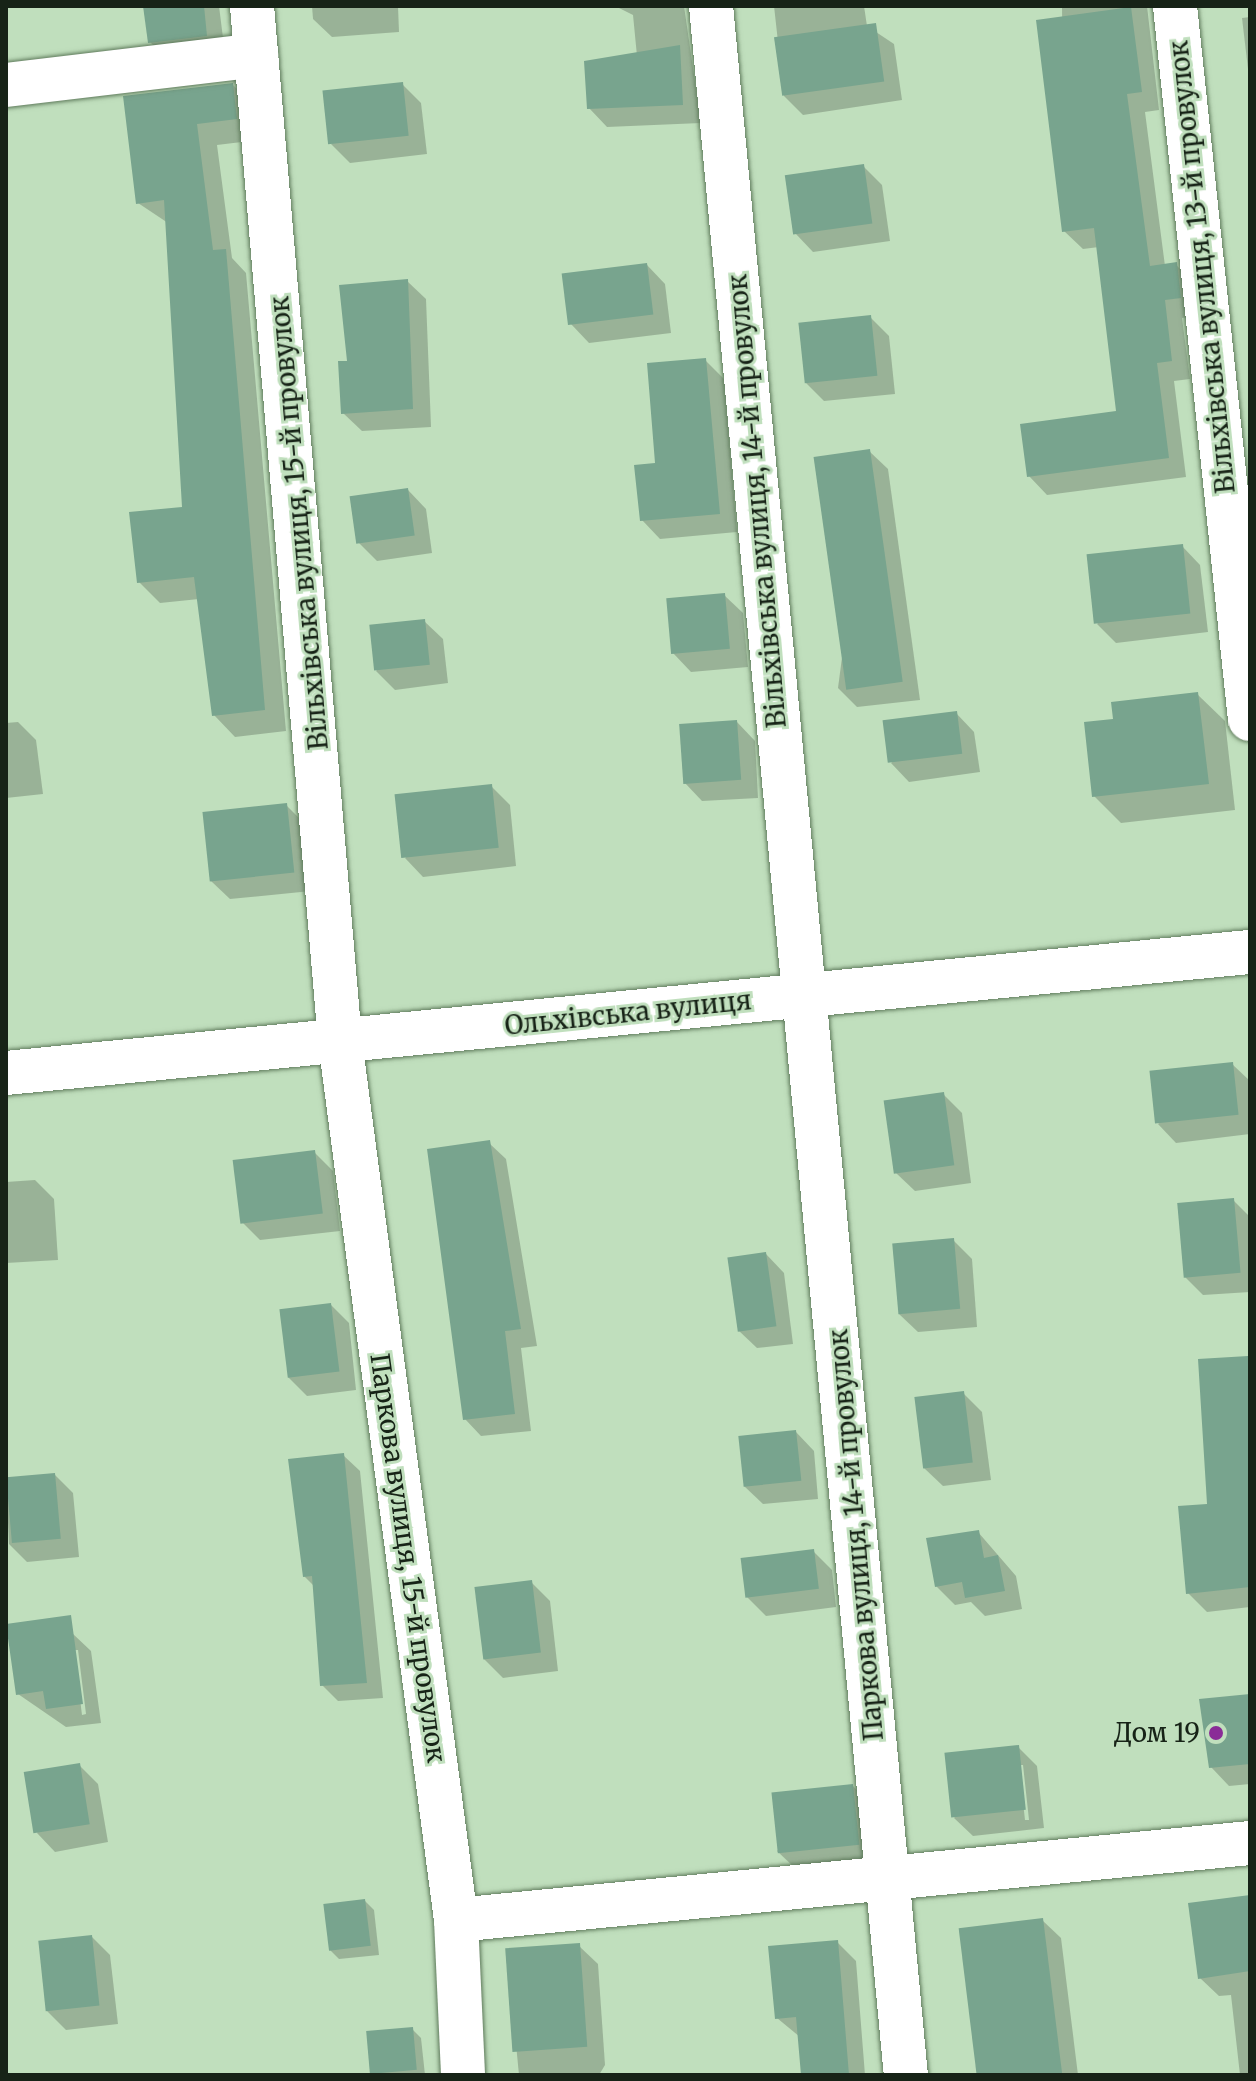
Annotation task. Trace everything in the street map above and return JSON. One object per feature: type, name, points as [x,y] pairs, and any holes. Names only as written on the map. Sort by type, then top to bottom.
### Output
[{"type":"street","name":"Вільхівська вулиця, 15-й провулок","points":[[252,6],[340,1041]]},
{"type":"street","name":"Вільхівська вулиця, 14-й провулок","points":[[711,6],[808,995]]},
{"type":"street","name":"Вільхівська вулиця, 13-й провулок","points":[[1175,6],[1250,719]]},
{"type":"street","points":[[6,85],[256,55]]},
{"type":"street","name":"Ольхівська вулиця","points":[[6,1073],[1250,952]]},
{"type":"street","name":"Паркова вулиця, 14-й провулок","points":[[808,995],[906,2075]]},
{"type":"street","name":"Паркова вулиця, 15-й провулок","points":[[340,1041],[456,1920],[463,2075]]},
{"type":"street","points":[[456,1920],[1250,1843]]},
{"type":"building","points":[[143,6],[204,6],[207,36],[148,43]]},
{"type":"building","points":[[1131,7],[1142,92],[1127,94],[1150,266],[1177,262],[1181,298],[1165,300],[1172,361],[1157,363],[1169,458],[1027,477],[1020,424],[1116,411],[1094,228],[1062,232],[1036,20]]},
{"type":"building","points":[[876,23],[884,81],[782,96],[774,37]]},
{"type":"building","points":[[680,45],[683,105],[587,109],[584,61]]},
{"type":"building","points":[[403,82],[409,136],[328,144],[322,90]]},
{"type":"building","points":[[233,83],[237,119],[197,124],[213,250],[226,249],[265,710],[212,716],[194,577],[137,583],[129,512],[182,507],[164,200],[136,204],[123,96]]},
{"type":"building","points":[[864,164],[872,223],[793,235],[785,175]]},
{"type":"building","points":[[647,263],[653,315],[568,325],[562,273]]},
{"type":"building","points":[[408,279],[413,409],[341,414],[338,361],[347,361],[339,285]]},
{"type":"building","points":[[871,315],[877,376],[805,383],[798,323]]},
{"type":"building","points":[[706,358],[720,514],[640,521],[634,465],[655,463],[647,363]]},
{"type":"building","points":[[870,449],[903,682],[846,690],[814,457]]},
{"type":"building","points":[[408,488],[415,536],[356,544],[350,496]]},
{"type":"building","points":[[1183,544],[1190,614],[1094,624],[1087,554]]},
{"type":"building","points":[[725,593],[730,649],[671,654],[666,598]]},
{"type":"building","points":[[425,619],[430,665],[374,671],[369,625]]},
{"type":"building","points":[[1198,692],[1209,784],[1092,797],[1084,722],[1113,719],[1111,702]]},
{"type":"building","points":[[957,711],[962,754],[888,763],[883,720]]},
{"type":"building","points":[[737,720],[741,780],[683,784],[679,724]]},
{"type":"building","points":[[492,784],[499,848],[401,858],[395,794]]},
{"type":"building","points":[[287,803],[294,873],[210,882],[202,812]]},
{"type":"building","points":[[1233,1062],[1239,1115],[1155,1123],[1149,1071]]},
{"type":"building","points":[[944,1092],[954,1165],[894,1174],[884,1100]]},
{"type":"building","points":[[490,1140],[521,1329],[505,1331],[515,1414],[463,1420],[427,1149]]},
{"type":"building","points":[[315,1150],[323,1214],[240,1224],[233,1160]]},
{"type":"building","points":[[1234,1198],[1241,1273],[1184,1278],[1177,1203]]},
{"type":"building","points":[[954,1238],[960,1309],[898,1314],[892,1243]]},
{"type":"building","points":[[766,1252],[776,1326],[738,1332],[727,1257]]},
{"type":"building","points":[[331,1303],[339,1371],[288,1378],[279,1309]]},
{"type":"building","points":[[1248,1356],[1250,1587],[1186,1594],[1178,1506],[1207,1504],[1198,1359]]},
{"type":"building","points":[[964,1391],[973,1462],[923,1469],[914,1397]]},
{"type":"building","points":[[796,1430],[801,1481],[744,1487],[738,1436]]},
{"type":"building","points":[[344,1453],[367,1683],[320,1686],[312,1576],[303,1577],[288,1459]]},
{"type":"building","points":[[55,1473],[61,1539],[12,1543],[6,1477]]},
{"type":"building","points":[[979,1530],[984,1558],[998,1555],[1005,1591],[965,1598],[962,1582],[935,1587],[926,1538]]},
{"type":"building","points":[[814,1549],[819,1589],[745,1598],[741,1558]]},
{"type":"building","points":[[532,1580],[541,1652],[483,1660],[474,1587]]},
{"type":"building","points":[[71,1615],[83,1704],[46,1709],[43,1691],[16,1695],[6,1624]]},
{"type":"building","name":"Дом 19","points":[[1250,1694],[1250,1764],[1209,1768],[1199,1699]]},
{"type":"building","points":[[1019,1745],[1026,1810],[951,1817],[944,1753]]},
{"type":"building","points":[[80,1763],[90,1824],[33,1833],[24,1772]]},
{"type":"building","points":[[853,1784],[859,1845],[778,1853],[771,1793]]},
{"type":"building","points":[[1250,1895],[1250,1971],[1198,1979],[1188,1903]]},
{"type":"building","points":[[365,1899],[371,1946],[329,1951],[323,1904]]},
{"type":"building","points":[[1043,1918],[1062,2075],[977,2075],[959,1928]]},
{"type":"building","points":[[92,1935],[99,2006],[46,2011],[38,1941]]},
{"type":"building","points":[[838,1940],[849,2075],[801,2075],[796,2017],[775,2019],[768,1946]]},
{"type":"building","points":[[580,1943],[587,2047],[512,2052],[505,1948]]},
{"type":"building","points":[[413,2027],[417,2070],[370,2074],[366,2031]]},
{"type":"place","name":"Дом 19","points":[[1216,1733]]}]
